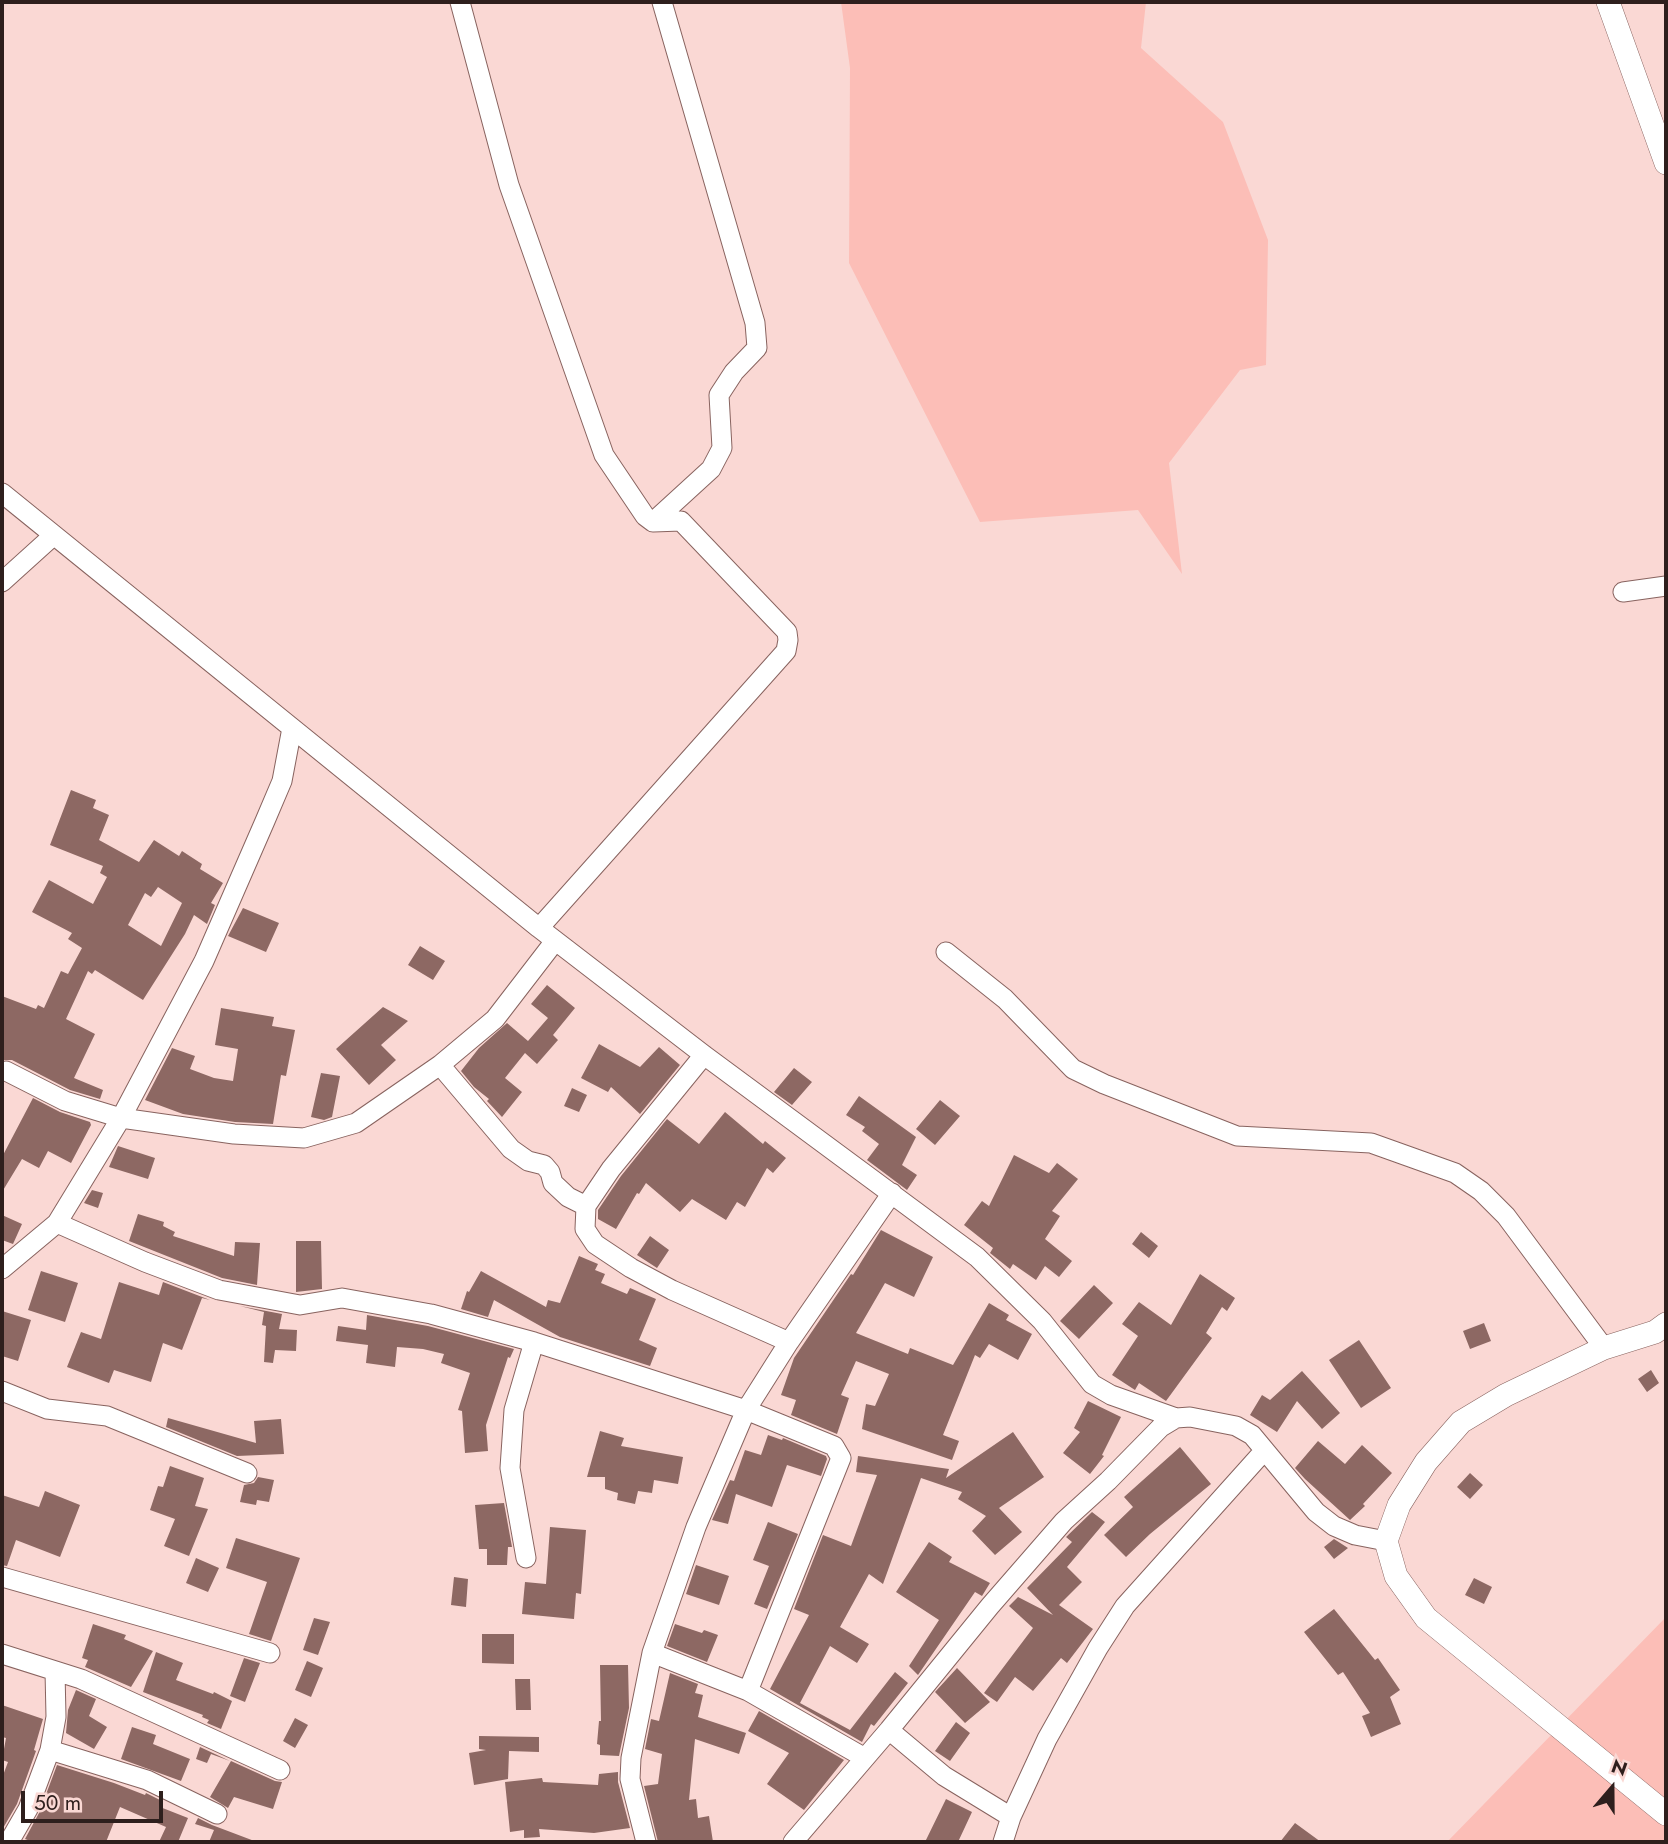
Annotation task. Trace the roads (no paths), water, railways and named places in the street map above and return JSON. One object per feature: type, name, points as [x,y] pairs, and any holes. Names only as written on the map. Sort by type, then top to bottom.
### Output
[{"type":"street","points":[[460,2],[509,185],[604,455],[645,516],[653,522],[681,521],[787,632],[786,651],[539,928]]},
{"type":"street","points":[[653,522],[711,469],[722,448],[719,395],[734,372],[757,348],[755,323],[662,2]]},
{"type":"street","points":[[1608,2],[1666,163]]},
{"type":"street","points":[[2,493],[555,941],[977,1257],[1042,1321],[1092,1384],[1111,1395],[1176,1418],[1190,1417],[1236,1426],[1252,1435],[1316,1512],[1334,1526],[1355,1535],[1386,1541]]},
{"type":"street","points":[[2,582],[54,535]]},
{"type":"street","points":[[1623,592],[1666,586]]},
{"type":"street","points":[[2,1269],[57,1223],[121,1118],[204,961],[282,781],[292,728]]},
{"type":"street","points":[[6,1071],[65,1101],[121,1118],[234,1134],[304,1138],[356,1123],[440,1065],[495,1019],[555,941]]},
{"type":"street","points":[[946,952],[1005,999],[1073,1069],[1104,1084],[1237,1136],[1371,1143],[1455,1173],[1481,1191],[1506,1216],[1604,1348]]},
{"type":"street","points":[[704,1055],[611,1169],[586,1206],[585,1230],[595,1244],[631,1268],[672,1290],[789,1342]]},
{"type":"street","points":[[440,1065],[511,1149],[528,1161],[544,1165],[550,1172],[552,1183],[568,1197],[586,1206]]},
{"type":"street","points":[[646,1842],[630,1779],[631,1758],[652,1653],[696,1527],[746,1410],[789,1342],[892,1193]]},
{"type":"street","points":[[57,1223],[145,1262],[219,1290],[300,1305],[342,1298],[431,1314],[534,1342],[746,1410],[834,1446],[841,1458],[748,1691]]},
{"type":"street","points":[[1666,1324],[1655,1332],[1604,1348],[1506,1395],[1461,1422],[1426,1462],[1399,1505],[1386,1541],[1396,1576],[1426,1618],[1666,1814]]},
{"type":"street","points":[[526,1558],[510,1468],[514,1410],[534,1342]]},
{"type":"street","points":[[2,1391],[47,1409],[107,1416],[247,1473]]},
{"type":"street","points":[[793,1842],[1064,1521],[1161,1427],[1176,1418]]},
{"type":"street","points":[[1003,1842],[1011,1817],[1047,1739],[1125,1606],[1264,1451]]},
{"type":"street","points":[[2,1577],[270,1653]]},
{"type":"street","points":[[652,1653],[748,1691],[865,1758]]},
{"type":"street","points":[[2,1654],[81,1679],[280,1770]]},
{"type":"street","points":[[9,1842],[27,1809],[50,1750],[56,1717],[55,1671]]},
{"type":"street","points":[[889,1730],[944,1776],[1011,1817]]},
{"type":"street","points":[[50,1750],[147,1780],[216,1814]]}]
